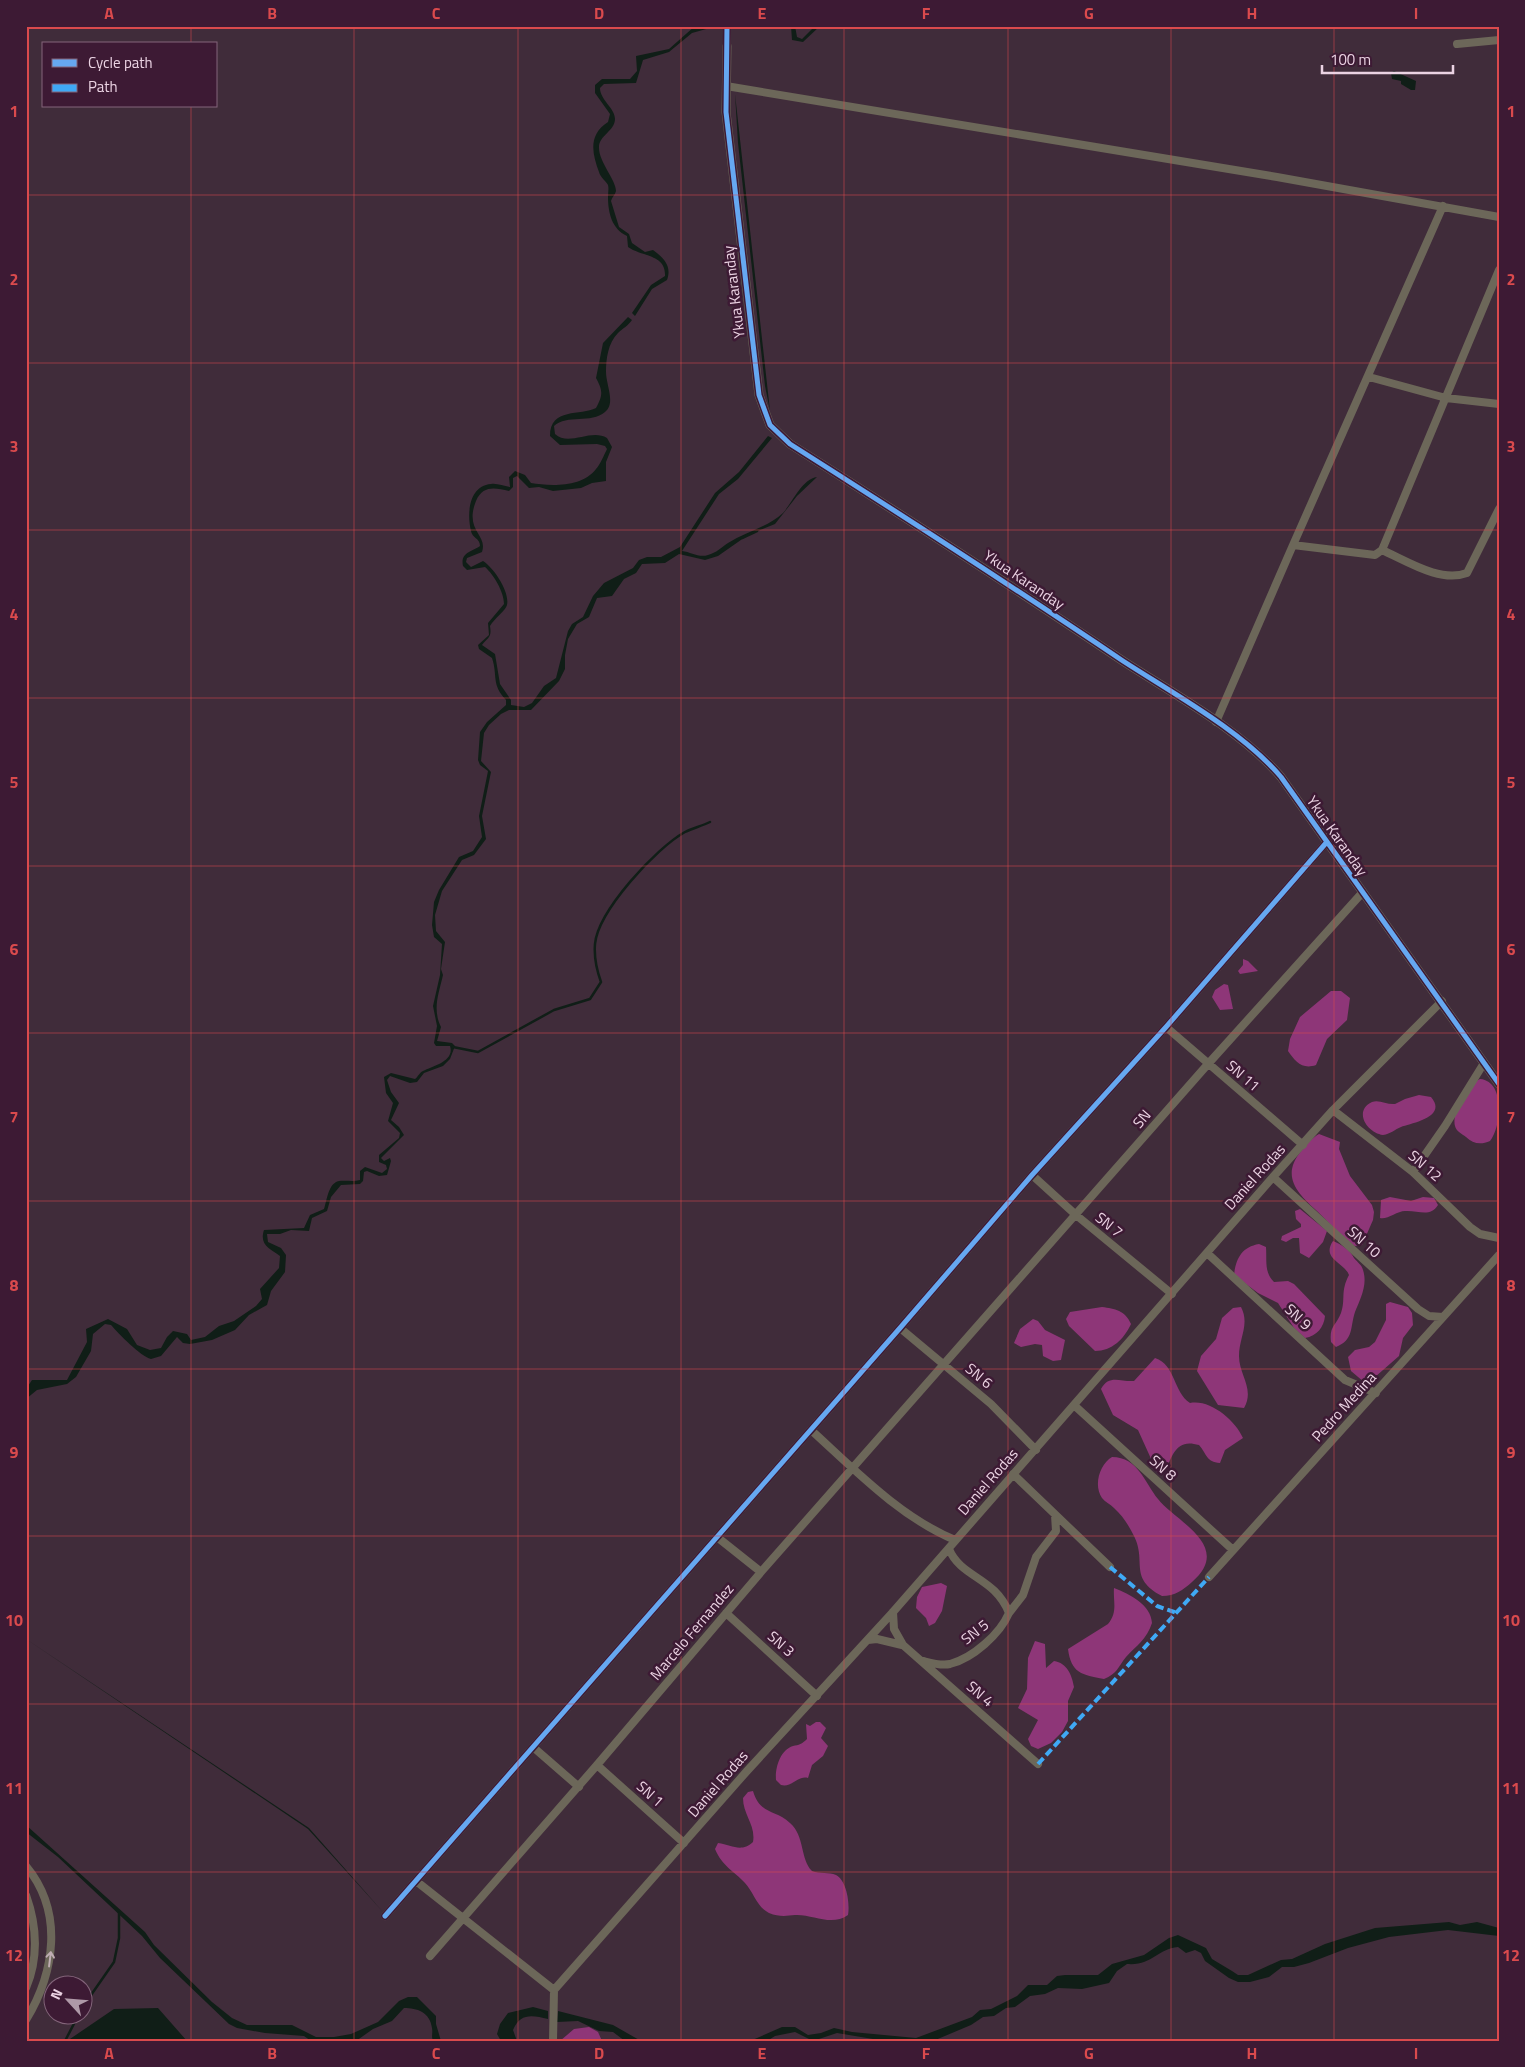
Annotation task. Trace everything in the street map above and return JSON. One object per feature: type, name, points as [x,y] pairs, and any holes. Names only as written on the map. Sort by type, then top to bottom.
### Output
[{"type":"street","name":"Ykua Karanday","points":[[727,26],[726,112],[759,395],[765,415],[775,431],[790,444],[963,554],[1216,722],[1262,756],[1274,768],[1497,1079]]},
{"type":"street","points":[[1457,44],[1499,40]]},
{"type":"street","points":[[726,86],[1499,217]]},
{"type":"street","points":[[1216,722],[1443,206]]},
{"type":"street","points":[[1293,545],[1375,555],[1382,550],[1499,270]]},
{"type":"street","points":[[1369,377],[1446,398],[1499,404]]},
{"type":"street","points":[[1382,550],[1432,571],[1455,577],[1467,573],[1499,509]]},
{"type":"street","points":[[385,1916],[1032,1175],[1166,1027],[1326,843]]},
{"type":"street","name":"SN","points":[[944,1365],[1208,1064],[1362,893]]},
{"type":"street","name":"Daniel Rodas","points":[[557,1988],[684,1843],[949,1549],[1333,1110],[1442,1001]]},
{"type":"street","name":"SN 11","points":[[1166,1027],[1302,1145]]},
{"type":"street","points":[[1413,1172],[1445,1126],[1484,1063]]},
{"type":"street","name":"SN 12","points":[[1333,1110],[1413,1172],[1470,1227],[1480,1234],[1499,1238]]},
{"type":"street","name":"SN 7","points":[[1032,1175],[1076,1215],[1172,1294]]},
{"type":"street","name":"SN 10","points":[[1273,1177],[1418,1310],[1429,1316],[1443,1317]]},
{"type":"street","name":"SN 9","points":[[1207,1252],[1345,1380],[1376,1393]]},
{"type":"street","name":"Pedro Medina","points":[[1209,1577],[1499,1255]]},
{"type":"street","name":"SN 6","points":[[900,1328],[991,1404],[1036,1450]]},
{"type":"street","name":"Marcelo Fernandez","points":[[430,1956],[597,1766],[761,1572],[944,1365]]},
{"type":"street","name":"SN 8","points":[[1075,1406],[1233,1550]]},
{"type":"street","points":[[811,1430],[912,1517],[938,1533],[955,1540]]},
{"type":"street","points":[[1013,1474],[1110,1567]]},
{"type":"street","name":"SN 5","points":[[920,1660],[943,1665],[958,1660],[990,1640],[1023,1595],[1036,1557],[1056,1531],[1055,1515]]},
{"type":"street","points":[[717,1537],[761,1572]]},
{"type":"street","points":[[949,1549],[953,1559],[995,1590],[1009,1613]]},
{"type":"street","name":"SN 4","points":[[893,1612],[894,1629],[903,1645],[1038,1764]]},
{"type":"street","name":"SN 3","points":[[726,1613],[817,1696]]},
{"type":"street","name":"SN 4","points":[[868,1640],[877,1639],[903,1645]]},
{"type":"street","points":[[533,1747],[578,1787]]},
{"type":"street","name":"SN 1","points":[[597,1766],[684,1843]]},
{"type":"street","points":[[26,1866],[41,1889],[45,1902],[49,1916],[51,1951],[46,1981],[26,2020]]},
{"type":"street","points":[[416,1881],[557,1988],[554,2004],[553,2041]]},
{"type":"street","points":[[26,1895],[33,1919],[35,1951],[26,1988]]},
{"type":"shaded area","points":[[695,26],[717,26],[692,33],[669,52],[643,60],[636,83],[604,84],[600,88],[602,96],[613,111],[615,119],[612,127],[601,140],[599,148],[615,187],[616,191],[611,201],[619,227],[629,234],[632,243],[645,252],[653,250],[661,256],[668,266],[667,280],[652,289],[635,316],[632,313],[651,285],[665,276],[664,269],[657,260],[628,247],[627,236],[614,225],[610,215],[608,185],[600,174],[593,145],[597,133],[608,122],[610,114],[595,93],[595,85],[602,79],[630,79],[637,71],[636,56],[669,49]]},
{"type":"shaded area","points":[[791,26],[795,26],[797,37],[802,39],[815,26],[820,26],[803,42],[792,40]]},
{"type":"shaded area","points":[[1394,71],[1416,81],[1415,90],[1411,90],[1401,84],[1401,81],[1392,79],[1391,73]]},
{"type":"shaded area","points":[[735,94],[770,411],[765,386],[738,143]]},
{"type":"shaded area","points":[[628,317],[632,320],[615,337],[608,351],[606,372],[610,404],[608,408],[599,416],[593,418],[565,420],[554,426],[555,434],[567,439],[594,435],[601,435],[607,438],[612,447],[606,462],[606,481],[592,483],[581,488],[553,491],[539,487],[529,488],[517,476],[513,478],[513,487],[509,491],[486,490],[482,492],[476,501],[473,511],[474,526],[483,546],[482,552],[467,558],[466,562],[471,567],[483,561],[504,587],[507,605],[490,626],[490,635],[482,645],[495,654],[500,684],[511,700],[511,705],[524,707],[532,703],[544,686],[556,678],[568,631],[572,624],[583,617],[593,596],[604,583],[633,568],[639,560],[647,557],[661,557],[680,547],[715,493],[739,472],[768,436],[772,438],[738,479],[719,494],[682,551],[705,556],[735,539],[764,526],[783,513],[802,487],[817,477],[797,496],[775,524],[748,535],[718,556],[705,560],[679,554],[665,563],[642,564],[636,573],[624,579],[612,596],[597,598],[589,617],[577,624],[568,639],[565,669],[559,681],[531,710],[509,710],[501,714],[489,725],[484,733],[481,761],[491,772],[482,816],[486,839],[474,855],[462,860],[442,891],[435,915],[436,931],[445,942],[441,969],[443,975],[437,1001],[437,1014],[441,1027],[437,1041],[452,1043],[455,1046],[450,1059],[443,1066],[424,1073],[417,1082],[410,1083],[390,1076],[387,1080],[391,1092],[399,1103],[391,1120],[404,1135],[381,1158],[384,1161],[390,1158],[391,1161],[387,1175],[379,1176],[367,1171],[364,1172],[363,1181],[360,1184],[341,1185],[331,1197],[327,1211],[312,1218],[309,1231],[291,1230],[280,1234],[267,1234],[268,1242],[281,1248],[286,1255],[285,1272],[271,1291],[267,1305],[249,1315],[235,1330],[212,1340],[190,1344],[183,1343],[177,1337],[161,1356],[151,1359],[124,1339],[111,1325],[105,1324],[93,1334],[91,1351],[76,1377],[67,1384],[37,1390],[26,1399],[26,1389],[32,1380],[67,1380],[87,1342],[86,1329],[108,1319],[127,1329],[137,1345],[150,1350],[161,1348],[173,1331],[187,1334],[191,1340],[205,1337],[219,1326],[234,1321],[256,1306],[262,1299],[260,1289],[279,1268],[280,1256],[269,1249],[264,1243],[264,1230],[304,1228],[310,1215],[324,1209],[328,1193],[335,1182],[360,1180],[360,1171],[365,1167],[382,1173],[387,1169],[386,1165],[379,1162],[379,1155],[399,1138],[400,1133],[388,1121],[393,1103],[386,1093],[384,1077],[391,1073],[415,1079],[422,1072],[446,1059],[451,1051],[450,1046],[436,1046],[434,1043],[437,1026],[433,1006],[440,975],[442,944],[434,937],[432,925],[434,902],[459,857],[473,851],[482,837],[479,816],[488,771],[480,765],[478,760],[480,732],[487,722],[506,705],[506,700],[498,689],[492,658],[479,649],[478,645],[489,635],[488,623],[504,604],[502,594],[495,579],[485,567],[467,570],[463,566],[465,555],[480,546],[479,541],[471,531],[469,517],[471,502],[478,490],[483,486],[498,484],[510,487],[509,477],[515,471],[525,475],[531,483],[556,485],[582,480],[597,467],[607,449],[605,446],[597,444],[560,445],[550,436],[551,427],[555,421],[567,414],[596,408],[601,396],[600,386],[596,378],[603,343]]},
{"type":"shaded area","points":[[1243,959],[1248,961],[1258,971],[1240,974],[1238,971],[1243,965]]},
{"type":"shaded area","points":[[1224,984],[1228,985],[1233,1009],[1220,1010],[1212,997],[1215,990]]},
{"type":"shaded area","points":[[1331,991],[1341,991],[1350,998],[1347,1020],[1327,1039],[1316,1065],[1307,1066],[1299,1064],[1288,1051],[1290,1039],[1300,1017]]},
{"type":"shaded area","points":[[1480,1079],[1494,1087],[1499,1105],[1499,1115],[1494,1134],[1490,1141],[1483,1143],[1471,1141],[1459,1132],[1454,1120],[1461,1102],[1476,1081]]},
{"type":"shaded area","points":[[1419,1095],[1431,1097],[1435,1104],[1435,1110],[1432,1114],[1420,1121],[1383,1135],[1372,1130],[1364,1121],[1363,1111],[1372,1102],[1395,1104]]},
{"type":"shaded area","points":[[1319,1134],[1340,1142],[1339,1149],[1350,1176],[1372,1205],[1374,1212],[1373,1220],[1362,1245],[1355,1246],[1348,1243],[1304,1198],[1294,1184],[1292,1168],[1296,1159],[1308,1143]]},
{"type":"shaded area","points":[[1390,1197],[1411,1201],[1423,1197],[1434,1198],[1438,1205],[1435,1209],[1427,1212],[1405,1211],[1386,1218],[1380,1218],[1381,1200]]},
{"type":"shaded area","points":[[1300,1209],[1327,1231],[1323,1242],[1309,1258],[1300,1253],[1299,1238],[1293,1238],[1286,1242],[1281,1240],[1282,1236],[1301,1227],[1301,1224],[1296,1219],[1295,1211]]},
{"type":"shaded area","points":[[1333,1241],[1348,1250],[1361,1265],[1365,1281],[1349,1337],[1336,1347],[1331,1342],[1331,1333],[1341,1313],[1346,1281],[1349,1275],[1331,1256],[1330,1247]]},
{"type":"shaded area","points":[[1259,1244],[1266,1247],[1267,1270],[1274,1282],[1288,1281],[1294,1284],[1325,1316],[1323,1324],[1313,1335],[1305,1338],[1294,1328],[1278,1303],[1258,1293],[1234,1275],[1236,1263],[1241,1254],[1253,1245]]},
{"type":"shaded area","points":[[1390,1302],[1408,1307],[1412,1313],[1413,1325],[1403,1338],[1399,1356],[1375,1377],[1364,1382],[1351,1371],[1348,1357],[1355,1350],[1369,1347],[1375,1342],[1386,1320],[1386,1304]]},
{"type":"shaded area","points":[[1102,1307],[1123,1313],[1131,1324],[1125,1335],[1117,1343],[1107,1349],[1095,1351],[1069,1326],[1066,1319],[1070,1312]]},
{"type":"shaded area","points":[[1241,1307],[1244,1325],[1239,1356],[1248,1395],[1244,1408],[1218,1405],[1197,1371],[1201,1356],[1216,1339],[1222,1318],[1233,1308]]},
{"type":"shaded area","points":[[1033,1319],[1038,1321],[1045,1330],[1065,1340],[1061,1360],[1053,1361],[1043,1356],[1042,1345],[1035,1344],[1021,1347],[1014,1343],[1020,1329]]},
{"type":"shaded area","points":[[1155,1358],[1167,1366],[1184,1398],[1190,1403],[1206,1404],[1221,1412],[1239,1431],[1243,1438],[1225,1450],[1220,1463],[1209,1459],[1199,1445],[1191,1443],[1176,1449],[1165,1471],[1157,1472],[1138,1430],[1113,1415],[1101,1389],[1104,1384],[1111,1380],[1134,1381]]},
{"type":"shaded area","points":[[1112,1457],[1121,1458],[1135,1466],[1158,1499],[1197,1535],[1204,1546],[1207,1557],[1203,1569],[1192,1582],[1178,1592],[1162,1596],[1145,1583],[1140,1569],[1138,1545],[1134,1536],[1123,1518],[1099,1493],[1099,1475],[1104,1465]]},
{"type":"shaded area","points":[[941,1583],[947,1586],[942,1611],[935,1623],[929,1626],[926,1618],[916,1608],[917,1597],[922,1587]]},
{"type":"shaded area","points":[[1114,1588],[1127,1593],[1139,1601],[1148,1611],[1152,1623],[1144,1638],[1126,1657],[1117,1670],[1104,1679],[1079,1672],[1072,1663],[1068,1649],[1108,1624],[1114,1611]]},
{"type":"shaded area","points":[[26,1639],[309,1828],[383,1912],[308,1829]]},
{"type":"shaded area","points":[[1035,1641],[1045,1644],[1046,1668],[1054,1661],[1062,1664],[1070,1674],[1074,1687],[1068,1701],[1068,1721],[1062,1732],[1051,1743],[1038,1749],[1031,1746],[1028,1739],[1038,1720],[1018,1708],[1027,1689],[1028,1658]]},
{"type":"shaded area","points":[[820,1722],[826,1728],[821,1738],[828,1746],[823,1756],[812,1765],[808,1778],[801,1778],[788,1785],[781,1785],[776,1780],[779,1760],[788,1748],[800,1744],[807,1739],[806,1724],[810,1726]]},
{"type":"shaded area","points":[[753,1791],[756,1799],[764,1808],[784,1819],[795,1828],[808,1866],[812,1871],[833,1874],[840,1878],[847,1893],[848,1915],[835,1920],[829,1920],[802,1915],[782,1916],[769,1913],[759,1904],[745,1883],[721,1860],[715,1849],[718,1843],[740,1848],[753,1842],[753,1830],[745,1810],[743,1798],[748,1792]]},
{"type":"shaded area","points":[[26,1825],[145,1932],[154,1945],[212,2002],[232,2018],[247,2025],[292,2025],[316,2037],[334,2037],[351,2034],[378,2022],[399,2001],[408,1997],[417,1997],[436,2016],[436,2024],[441,2041],[433,2041],[429,2018],[418,2010],[409,2008],[404,2008],[392,2021],[373,2029],[356,2041],[311,2041],[304,2036],[265,2033],[237,2028],[229,2024],[160,1958],[142,1936],[58,1857],[26,1832]]},
{"type":"shaded area","points":[[1449,1922],[1460,1925],[1477,1922],[1499,1928],[1499,1936],[1448,1930],[1389,1937],[1348,1948],[1309,1963],[1294,1967],[1282,1967],[1269,1977],[1250,1982],[1238,1982],[1229,1978],[1205,1961],[1201,1953],[1195,1950],[1186,1953],[1178,1947],[1171,1948],[1143,1962],[1127,1964],[1117,1971],[1109,1983],[1082,1989],[1058,1988],[1045,1994],[1030,1996],[1015,2007],[1006,2008],[994,2016],[983,2017],[971,2025],[933,2041],[885,2041],[837,2033],[813,2041],[795,2032],[775,2036],[767,2041],[750,2041],[782,2027],[795,2027],[808,2035],[834,2028],[852,2032],[916,2038],[972,2017],[980,2010],[991,2009],[1017,1996],[1028,1985],[1047,1985],[1057,1976],[1098,1975],[1112,1964],[1144,1955],[1169,1938],[1178,1935],[1206,1948],[1212,1959],[1238,1975],[1248,1975],[1281,1960],[1292,1959],[1325,1944],[1375,1928]]},
{"type":"shaded area","points":[[533,2007],[548,2011],[548,2019],[532,2016],[523,2018],[516,2024],[513,2030],[517,2041],[501,2041],[497,2034],[500,2024],[508,2013]]},
{"type":"shaded area","points":[[158,2008],[187,2041],[67,2041],[114,2009]]},
{"type":"shaded area","points":[[558,2011],[613,2025],[641,2041],[625,2041],[613,2032],[599,2031],[578,2021],[557,2022]]},
{"type":"shaded area","points":[[589,2027],[598,2032],[602,2041],[560,2041],[574,2029]]},
{"type":"pier","points":[[730,26],[736,26],[736,60],[732,60]]},
{"type":"waterway","points":[[742,538],[757,531]]},
{"type":"waterway","points":[[453,1047],[478,1052],[554,1010],[590,999],[601,982],[597,968],[595,944],[606,915],[617,898],[645,866],[673,840],[685,832],[710,822]]},
{"type":"waterway","points":[[92,1994],[114,1962],[119,1938],[119,1913]]},
{"type":"waterway","points":[[65,2041],[74,2024]]},
{"type":"marked path","points":[[1110,1567],[1157,1606],[1177,1613]]},
{"type":"marked path","points":[[1038,1764],[1209,1577]]},
{"type":"cycle path","points":[[727,26],[726,112],[759,395],[770,425],[790,444],[1207,714],[1265,760],[1281,777],[1499,1084]]},
{"type":"cycle path","points":[[385,1916],[1032,1175],[1166,1027],[1326,843]]}]
